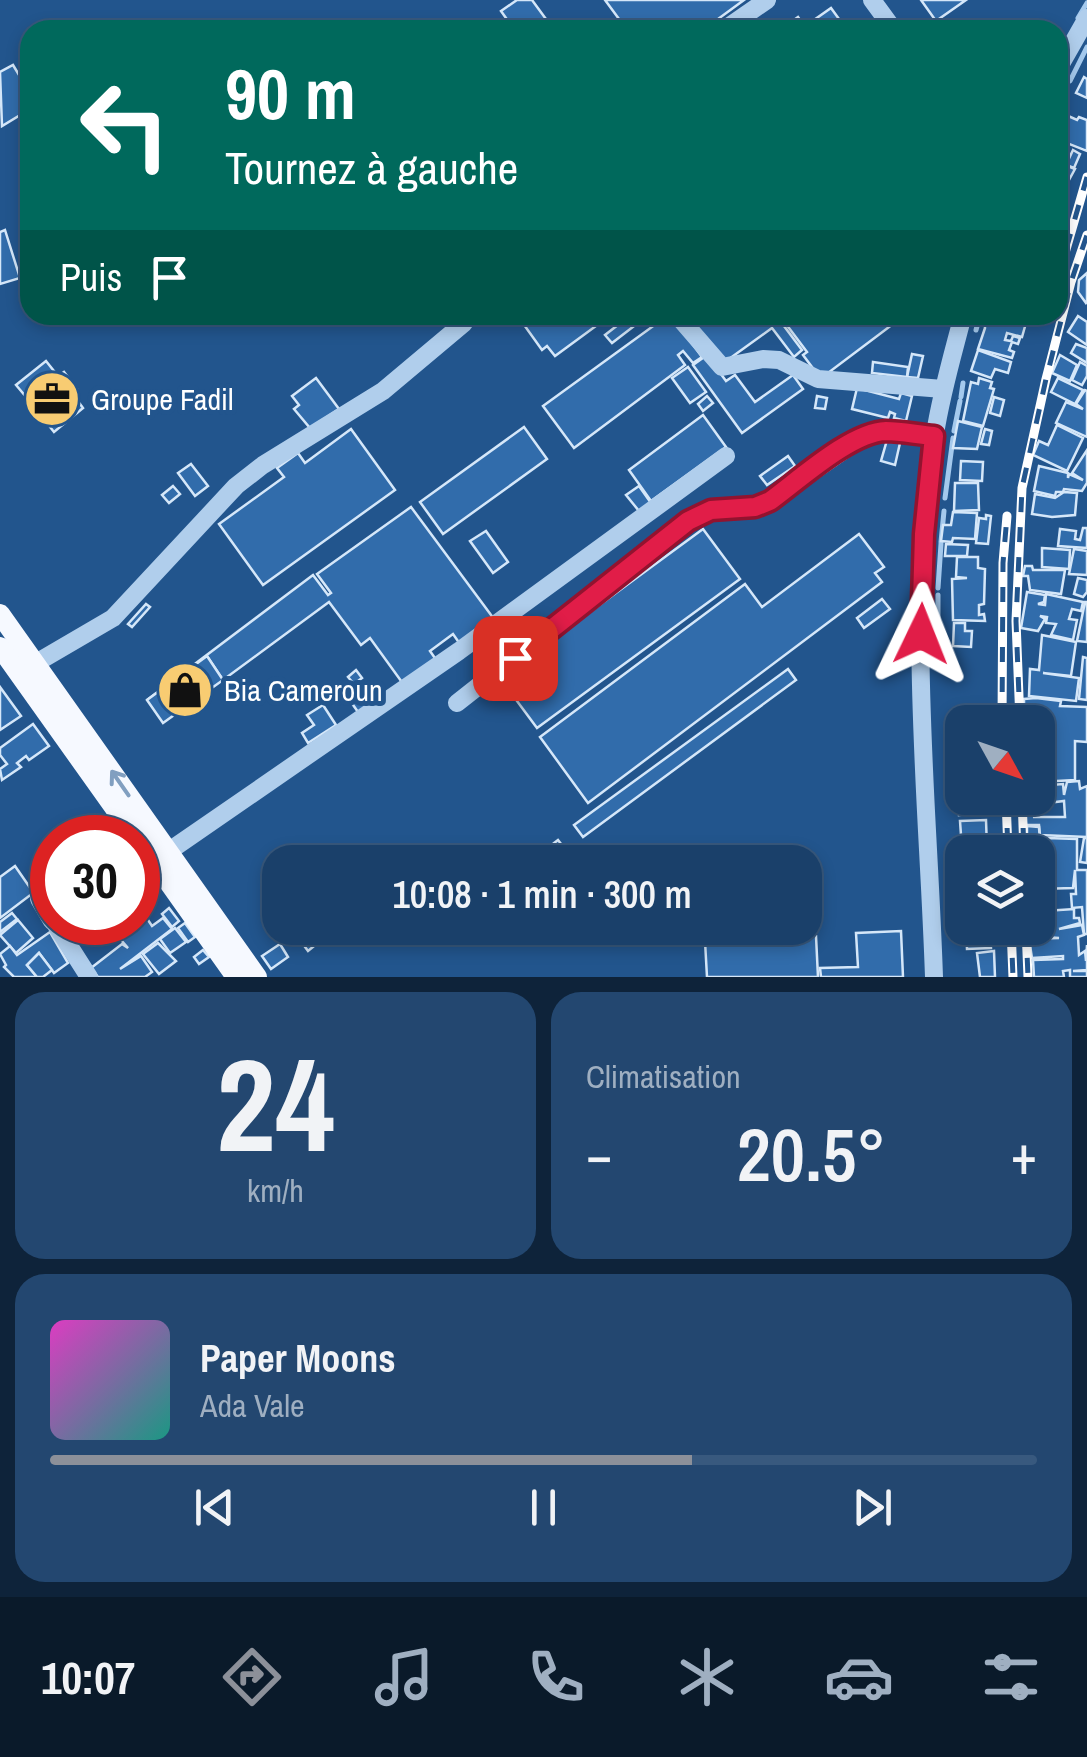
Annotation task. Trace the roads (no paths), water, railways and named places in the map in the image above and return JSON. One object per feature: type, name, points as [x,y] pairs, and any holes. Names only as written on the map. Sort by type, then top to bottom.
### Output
[{"type":"main road","points":[[0,614],[27,668],[122,815]]},
{"type":"main road","points":[[0,648],[27,668],[161,857],[257,977]]},
{"type":"main road","points":[[161,857],[236,977]]},
{"type":"street","points":[[738,20],[767,0]]},
{"type":"street","points":[[1068,51],[1087,18]]},
{"type":"street","points":[[27,668],[113,618],[236,486],[383,391],[463,325]]},
{"type":"street","points":[[686,325],[722,367],[779,360],[818,380],[943,390]]},
{"type":"street","points":[[934,977],[921,634],[924,534],[934,436],[960,325]]},
{"type":"street","points":[[457,704],[688,521],[711,510],[755,507],[770,501],[866,435],[884,431],[934,436]]},
{"type":"street","points":[[161,857],[459,651],[726,456]]},
{"type":"street","points":[[68,945],[89,977]]},
{"type":"waterway","points":[[1078,18],[1087,3]]},
{"type":"waterway","points":[[1070,81],[1087,47]]},
{"type":"waterway","points":[[976,330],[977,325]]},
{"type":"waterway","points":[[961,397],[963,383]]},
{"type":"waterway","points":[[954,431],[960,401]]},
{"type":"waterway","points":[[945,498],[953,438]]},
{"type":"waterway","points":[[941,542],[944,511]]},
{"type":"waterway","points":[[938,588],[941,544]]},
{"type":"waterway","points":[[938,595],[938,644]]},
{"type":"railway","points":[[1068,243],[1087,177]]},
{"type":"railway","points":[[1068,294],[1087,235]]},
{"type":"railway","points":[[1019,705],[1016,621],[1022,488],[1060,325]]},
{"type":"railway","points":[[1002,705],[1007,516]]},
{"type":"railway","points":[[1007,815],[1007,835]]},
{"type":"railway","points":[[1023,815],[1023,835]]},
{"type":"railway","points":[[1012,945],[1013,977]]},
{"type":"railway","points":[[1027,945],[1028,977]]},
{"type":"place","name":"Groupe Fadil","points":[[52,399]]},
{"type":"place","name":"Bia Cameroun","points":[[185,690]]}]
